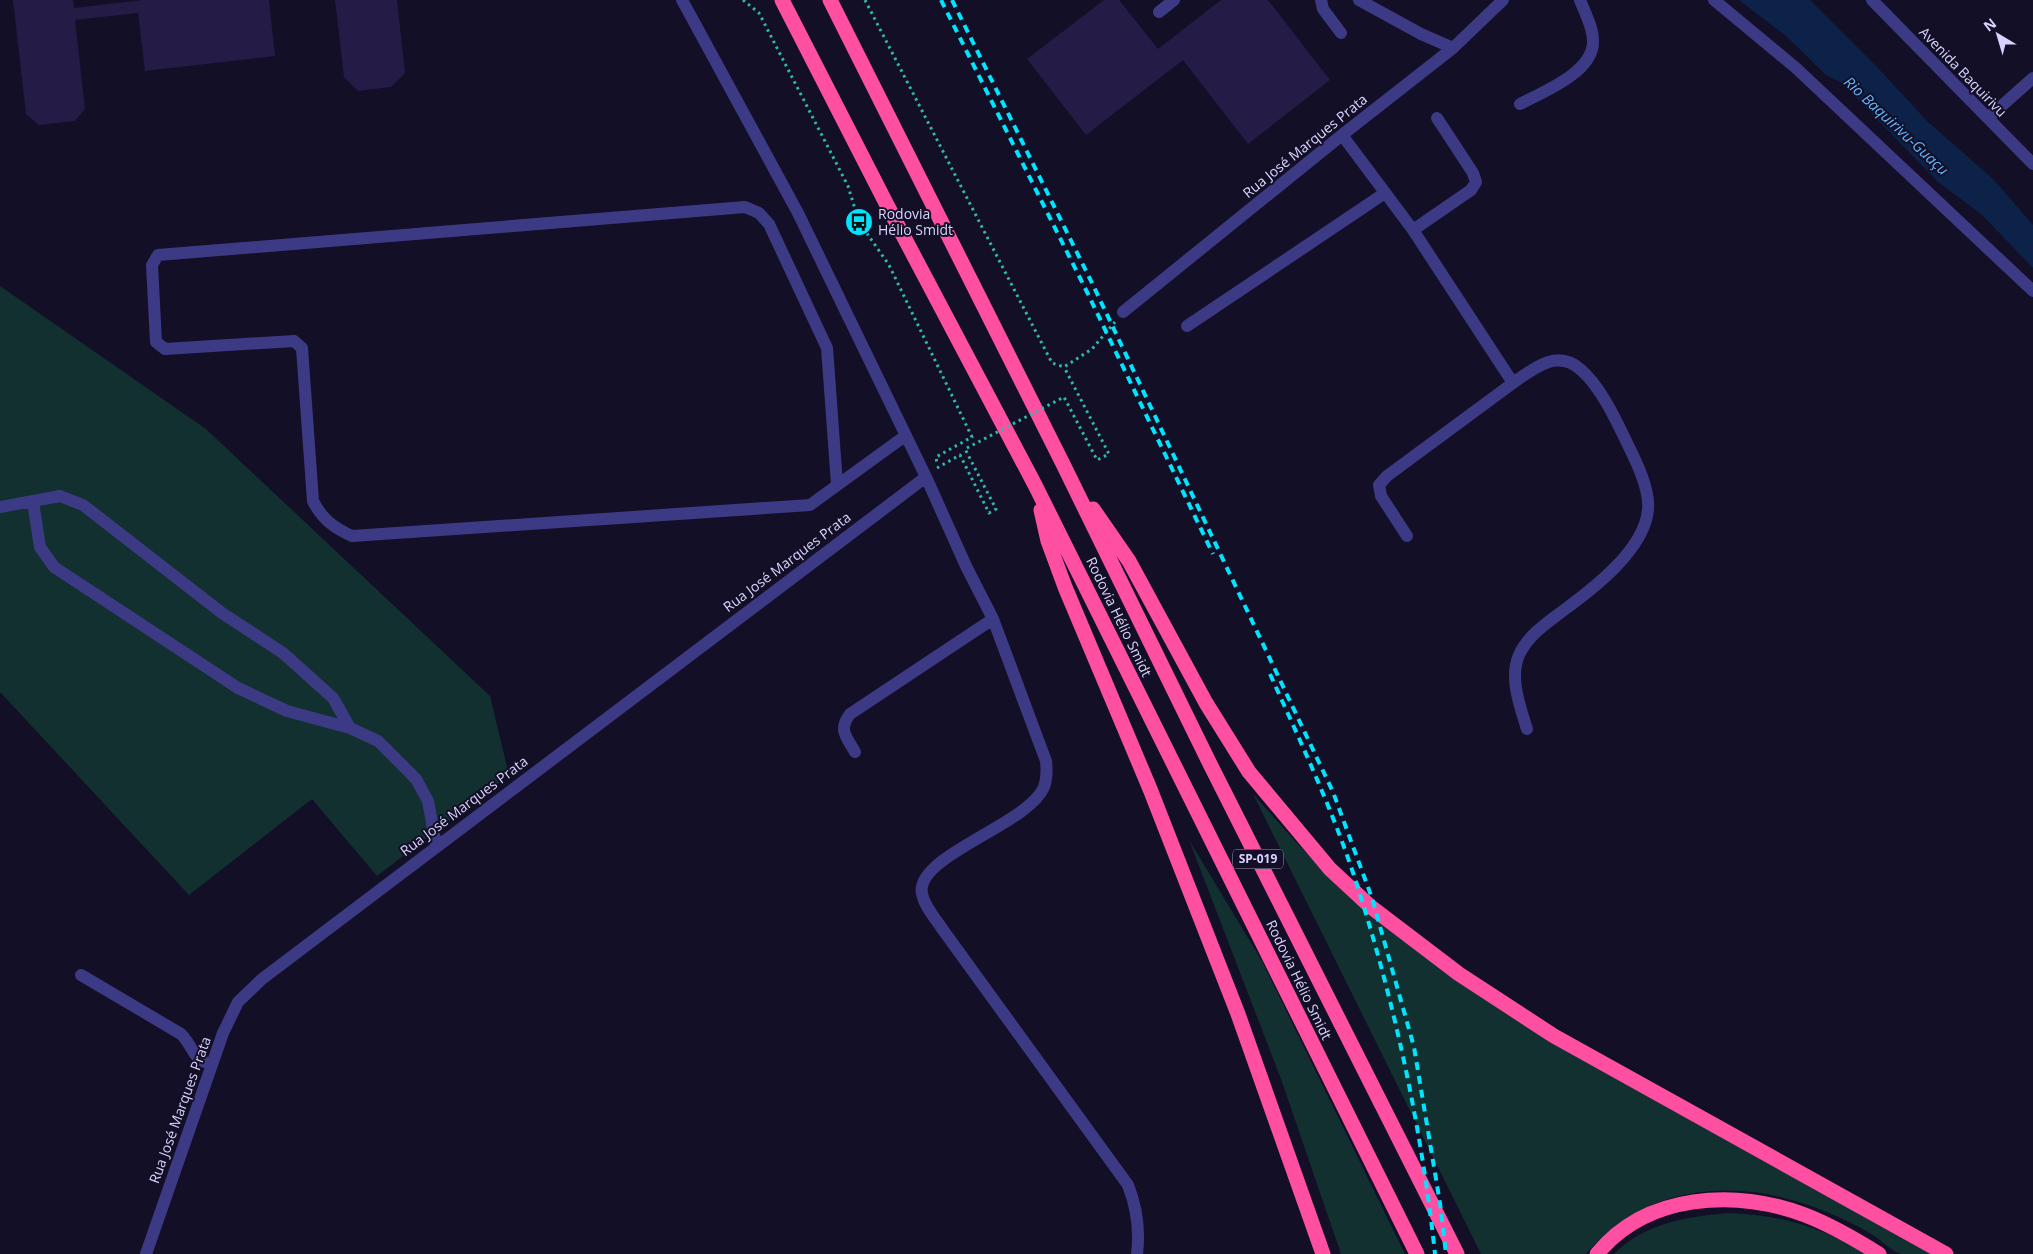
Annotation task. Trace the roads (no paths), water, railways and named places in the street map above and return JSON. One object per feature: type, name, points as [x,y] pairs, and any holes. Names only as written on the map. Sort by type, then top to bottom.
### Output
[{"type":"highway","name":"Rodovia Hélio Smidt","points":[[782,0],[1034,485],[1417,1254]]},
{"type":"highway","name":"Rodovia Hélio Smidt","points":[[830,0],[1063,464],[1210,764],[1457,1254]]},
{"type":"highway","points":[[1063,464],[1129,561],[1206,703],[1249,772],[1324,863],[1371,907],[1459,974],[1554,1036],[1824,1184],[1946,1254]]},
{"type":"highway","points":[[1034,485],[1048,541],[1065,587],[1143,771],[1235,1005],[1265,1085],[1323,1254]]},
{"type":"highway","points":[[1598,1254],[1620,1231],[1668,1206],[1698,1200],[1732,1200],[1767,1204],[1803,1214],[1832,1226],[1879,1254]]},
{"type":"street","points":[[682,0],[798,213],[926,477],[966,566],[993,619],[1046,761],[1047,774],[1044,787],[1039,796],[1021,812],[942,860],[922,883],[922,893],[925,904],[943,930],[1128,1185],[1135,1204],[1139,1239],[1137,1254]]},
{"type":"street","points":[[1159,12],[1174,0]]},
{"type":"street","points":[[1321,0],[1323,10],[1341,33]]},
{"type":"street","points":[[1359,0],[1421,34],[1454,48]]},
{"type":"street","name":"Rua José Marques Prata","points":[[1123,312],[1342,135],[1454,48],[1503,0]]},
{"type":"street","points":[[1520,104],[1567,79],[1587,59],[1594,42],[1591,28],[1580,0]]},
{"type":"street","points":[[1714,0],[1796,68],[2033,291]]},
{"type":"street","name":"Avenida Baquirivu","points":[[1872,0],[2033,164]]},
{"type":"street","points":[[1988,118],[2033,78]]},
{"type":"street","points":[[1413,230],[1471,190],[1476,182],[1473,174],[1437,118]]},
{"type":"street","points":[[1342,135],[1413,230],[1513,383]]},
{"type":"street","points":[[1187,326],[1385,193]]},
{"type":"street","points":[[837,484],[827,348],[768,224],[759,213],[745,208],[158,255],[152,265],[156,342],[165,349],[294,341],[302,348],[313,501],[320,515],[337,530],[352,536],[810,505],[905,436]]},
{"type":"street","points":[[1407,536],[1381,496],[1379,484],[1387,476],[1513,383],[1541,365],[1558,360],[1571,361],[1587,374],[1633,454],[1647,495],[1648,510],[1643,527],[1633,545],[1618,564],[1593,588],[1535,632],[1520,652],[1515,674],[1516,691],[1526,729]]},
{"type":"street","name":"Rua José Marques Prata","points":[[146,1254],[212,1064],[235,1007],[262,978],[926,477]]},
{"type":"street","points":[[0,507],[60,496],[83,505],[222,613],[283,653],[333,698],[350,728]]},
{"type":"street","points":[[33,502],[40,547],[54,568],[238,688],[288,711],[350,728],[378,741],[416,779],[428,801],[436,845]]},
{"type":"street","points":[[855,752],[844,733],[844,723],[850,714],[993,619]]},
{"type":"street","points":[[81,975],[181,1034],[189,1041],[196,1057],[201,1062],[212,1064]]},
{"type":"water","name":"Rio Baquirivu-Guaçu","points":[[1739,0],[1810,0],[1878,68],[1927,121],[1994,180],[2033,225],[2033,268],[1981,214],[1938,182],[1842,83],[1826,75],[1786,36]]},
{"type":"railway","points":[[941,0],[1087,292],[1213,554]]},
{"type":"railway","points":[[952,0],[1093,285],[1333,792],[1372,898],[1414,1047],[1440,1203],[1446,1254]]},
{"type":"railway","points":[[1270,674],[1318,781],[1340,836],[1359,891],[1385,980],[1415,1116],[1430,1208],[1435,1254]]},
{"type":"place","name":"Rodovia Hélio Smidt","points":[[859,222]]}]
